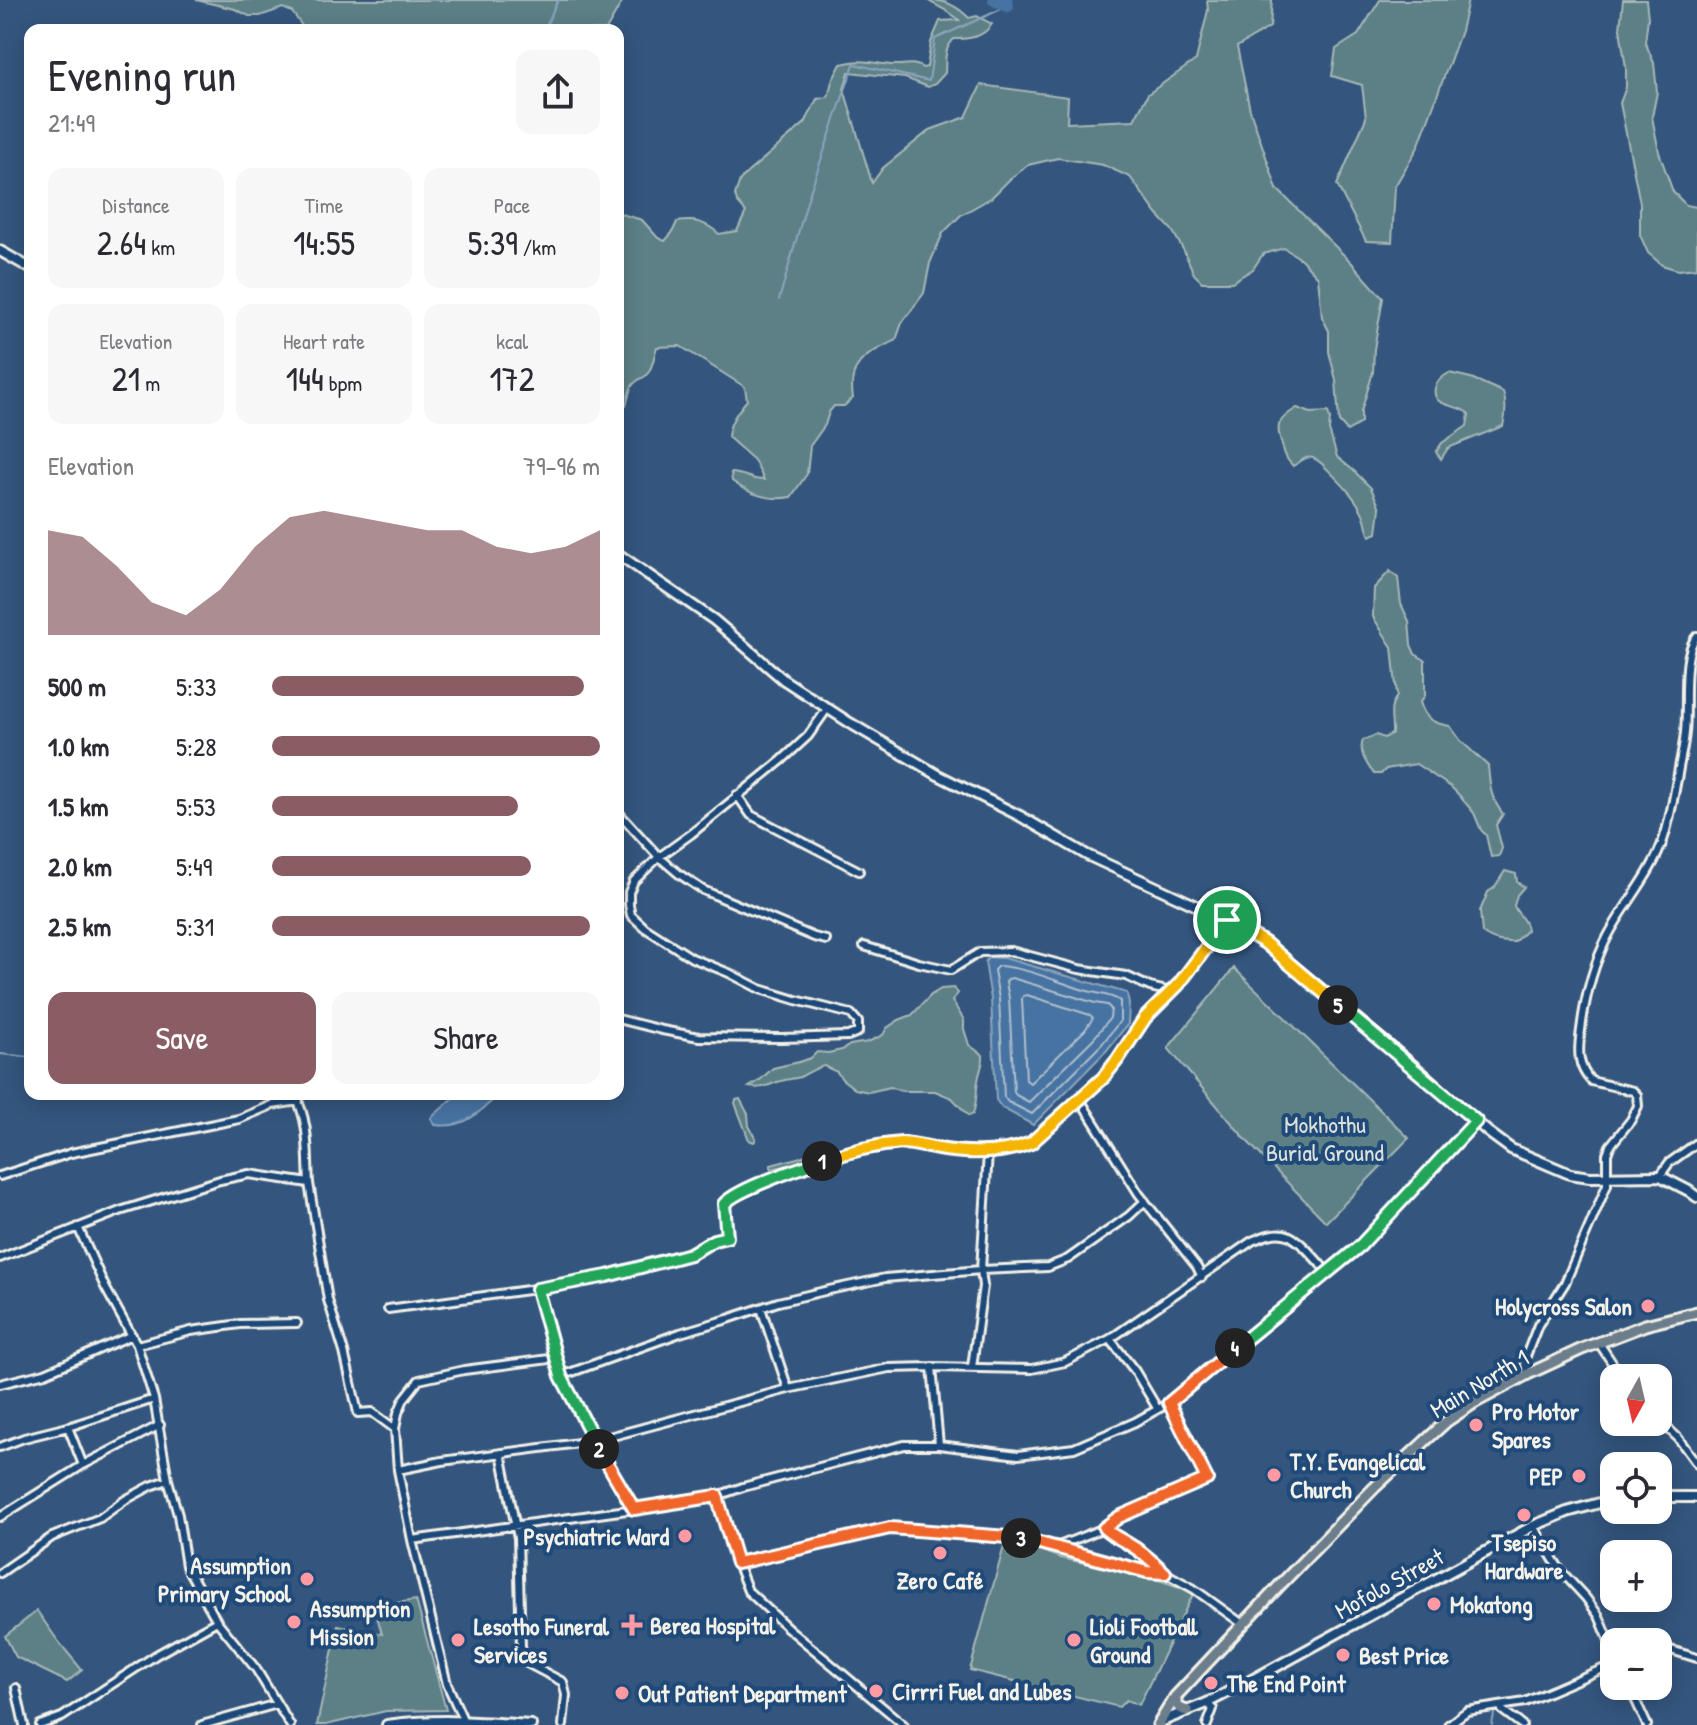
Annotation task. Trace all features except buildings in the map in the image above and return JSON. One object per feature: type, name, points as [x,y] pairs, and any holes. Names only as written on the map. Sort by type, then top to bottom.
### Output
[{"type":"main road","points":[[0,251],[24,265]]},
{"type":"main road","points":[[624,558],[714,620],[784,680],[827,709],[938,775],[1020,816],[1087,855],[1227,920],[1265,943],[1511,1149],[1570,1174],[1660,1176],[1697,1197]]},
{"type":"main road","name":"Main North 1","points":[[1159,1723],[1175,1697],[1281,1584],[1368,1494],[1447,1421],[1528,1374],[1599,1343],[1645,1325],[1697,1312]]},
{"type":"main road","points":[[1672,1497],[1697,1497]]},
{"type":"main road","name":"Mofolo Street","points":[[1159,1723],[1207,1703],[1533,1526],[1600,1503]]},
{"type":"main road","points":[[1175,1697],[1177,1706],[1188,1711]]},
{"type":"main road","points":[[387,1725],[417,1722],[531,1725]]},
{"type":"street","points":[[1528,1374],[1524,1361],[1538,1325],[1565,1283],[1607,1185],[1610,1146],[1638,1106],[1637,1095],[1633,1091],[1597,1084],[1585,1075],[1579,1057],[1582,1020],[1599,957],[1610,933],[1646,877],[1661,848],[1670,820],[1686,729],[1688,654],[1697,636]]},
{"type":"street","points":[[624,1020],[699,1037],[793,1038],[848,1036],[858,1032],[858,1022],[851,1014],[760,989],[692,958],[645,928],[631,915],[629,905],[629,892],[634,881],[659,857],[782,760],[808,736],[827,709]]},
{"type":"street","points":[[737,795],[751,815],[859,871]]},
{"type":"street","points":[[624,819],[659,857],[703,890],[826,940]]},
{"type":"street","points":[[388,1309],[537,1289],[607,1276],[690,1254],[714,1240],[727,1237],[724,1204],[728,1199],[797,1169],[847,1152],[904,1143],[988,1152],[1031,1143],[1103,1078],[1145,1018],[1189,972],[1227,920]]},
{"type":"street","points":[[864,946],[951,970],[980,952],[1011,951],[1079,969],[1126,976],[1171,992]]},
{"type":"street","points":[[1079,1098],[1139,1194],[1202,1277]]},
{"type":"street","points":[[0,1176],[71,1153],[239,1119],[272,1105],[299,1101],[308,1146],[309,1183],[328,1300],[358,1413],[372,1412],[395,1429]]},
{"type":"street","points":[[412,1540],[717,1496],[904,1445],[939,1445],[1018,1455],[1074,1448],[1135,1422],[1169,1403],[1360,1246],[1476,1121]]},
{"type":"street","points":[[1660,1176],[1669,1163],[1697,1143]]},
{"type":"street","points":[[972,1367],[983,1286],[981,1270],[988,1152]]},
{"type":"street","points":[[0,1258],[120,1211],[220,1180],[249,1174],[309,1183]]},
{"type":"street","points":[[561,1376],[778,1302],[885,1278],[1048,1267],[1068,1259],[1145,1201]]},
{"type":"street","points":[[78,1227],[105,1287],[137,1345],[160,1425],[186,1566],[217,1621],[256,1669],[290,1725]]},
{"type":"street","points":[[398,1470],[594,1441],[788,1389],[889,1368],[1032,1369],[1065,1362],[1110,1339],[1252,1241],[1270,1234],[1289,1235],[1312,1254],[1328,1273]]},
{"type":"street","points":[[537,1289],[561,1376],[634,1509]]},
{"type":"street","points":[[761,1308],[788,1389]]},
{"type":"street","points":[[137,1345],[240,1324],[297,1323]]},
{"type":"street","points":[[0,1384],[45,1373],[132,1335]]},
{"type":"street","points":[[1110,1339],[1135,1371],[1157,1408]]},
{"type":"street","points":[[1599,1343],[1613,1364]]},
{"type":"street","points":[[464,1723],[447,1684],[412,1540],[398,1470],[395,1429],[398,1413],[404,1399],[419,1380],[464,1370],[557,1358]]},
{"type":"street","points":[[932,1367],[939,1445]]},
{"type":"street","points":[[0,1447],[154,1399]]},
{"type":"street","points":[[1056,1547],[1207,1479],[1169,1403]]},
{"type":"street","points":[[0,1517],[83,1465],[160,1425]]},
{"type":"street","points":[[68,1427],[83,1465]]},
{"type":"street","points":[[1672,1432],[1697,1464]]},
{"type":"street","points":[[501,1453],[518,1538],[521,1647],[525,1662],[563,1682],[566,1695],[563,1725]]},
{"type":"street","points":[[0,1573],[52,1537],[100,1518],[125,1500],[168,1480]]},
{"type":"street","points":[[717,1496],[748,1591],[904,1725]]},
{"type":"street","points":[[1533,1526],[1560,1570],[1586,1598],[1604,1628]]},
{"type":"street","points":[[737,1563],[890,1528],[1023,1539],[1147,1572],[1165,1573]]},
{"type":"street","points":[[1104,1528],[1244,1625]]},
{"type":"street","points":[[40,1725],[62,1717],[156,1655],[217,1621]]},
{"type":"street","points":[[1672,1650],[1697,1658]]},
{"type":"street","points":[[1448,1725],[1467,1711],[1525,1702],[1600,1670]]},
{"type":"street","points":[[16,1688],[24,1725]]},
{"type":"street","points":[[1635,1700],[1647,1725]]},
{"type":"street","points":[[1207,1703],[1213,1709],[1207,1725]]},
{"type":"street","points":[[202,1725],[277,1704]]},
{"type":"street","points":[[1501,1706],[1522,1725]]},
{"type":"green space","points":[[196,0],[623,0],[609,24],[301,24],[292,12],[283,8],[260,16],[249,16],[235,9]]},
{"type":"green space","points":[[927,0],[950,4],[969,18],[977,16],[992,24],[980,35],[954,39],[950,43],[945,73],[935,84],[928,87],[905,78],[849,72],[844,89],[872,183],[883,168],[930,130],[966,117],[981,85],[1068,97],[1067,123],[1134,120],[1148,94],[1196,60],[1208,10],[1207,0],[1272,0],[1270,27],[1237,47],[1250,110],[1277,189],[1383,298],[1373,372],[1361,412],[1361,423],[1347,431],[1339,422],[1329,331],[1322,317],[1318,277],[1301,259],[1284,248],[1263,254],[1253,269],[1232,282],[1202,282],[1194,274],[1172,230],[1130,177],[1103,165],[1058,158],[1028,165],[991,198],[961,215],[943,233],[930,263],[924,293],[902,323],[896,340],[869,355],[857,368],[853,376],[853,398],[844,406],[834,406],[829,412],[825,425],[810,446],[807,474],[791,497],[760,496],[732,481],[731,473],[764,480],[754,460],[728,437],[732,422],[747,400],[745,387],[680,346],[657,347],[650,370],[632,386],[624,406],[624,215],[642,220],[658,238],[665,241],[677,222],[700,222],[719,234],[737,231],[746,212],[735,195],[740,180],[805,123],[817,99],[828,97],[841,64],[861,61],[927,67],[931,42],[940,21],[959,20]]},
{"type":"green space","points":[[1380,0],[1468,0],[1461,31],[1418,147],[1395,186],[1392,242],[1366,241],[1337,185],[1366,118],[1362,85],[1332,76],[1336,49],[1358,35]]},
{"type":"green space","points":[[1623,0],[1646,0],[1648,18],[1645,42],[1654,63],[1657,92],[1652,117],[1659,152],[1673,192],[1686,205],[1697,207],[1697,268],[1678,270],[1662,265],[1648,253],[1640,235],[1640,203],[1620,103],[1626,87],[1620,29]]},
{"type":"green space","points":[[1449,373],[1471,378],[1503,392],[1505,413],[1503,426],[1448,448],[1441,459],[1436,452],[1442,443],[1467,426],[1469,414],[1441,403],[1435,395],[1437,383]]},
{"type":"green space","points":[[1297,408],[1311,413],[1328,412],[1329,430],[1337,457],[1371,488],[1380,508],[1377,533],[1370,536],[1356,501],[1321,463],[1307,458],[1293,466],[1288,460],[1279,425]]},
{"type":"green space","points":[[1390,571],[1398,578],[1401,604],[1409,621],[1411,645],[1415,654],[1425,660],[1425,696],[1420,702],[1424,713],[1434,722],[1450,726],[1488,766],[1491,792],[1503,814],[1496,825],[1502,848],[1499,856],[1491,857],[1486,835],[1474,813],[1451,787],[1416,764],[1374,774],[1364,758],[1363,740],[1392,734],[1391,710],[1397,696],[1392,647],[1373,617],[1374,588]]},
{"type":"green space","points":[[1505,871],[1516,874],[1517,882],[1524,887],[1517,895],[1514,906],[1527,930],[1514,942],[1497,940],[1482,933],[1480,911],[1488,892]]},
{"type":"green space","name":"Mokhothu Burial Ground","points":[[1234,968],[1409,1138],[1326,1222],[1247,1141],[1168,1048]]},
{"type":"green space","points":[[953,988],[958,993],[952,1001],[964,1020],[969,1045],[983,1055],[974,1110],[969,1116],[952,1098],[935,1091],[901,1091],[890,1087],[869,1092],[855,1089],[837,1072],[824,1066],[798,1078],[749,1087],[773,1068],[811,1058],[817,1052],[842,1050],[883,1035],[887,1028],[912,1015],[931,995],[941,989]]},
{"type":"green space","points":[[740,1099],[748,1114],[749,1126],[756,1139],[754,1142],[749,1140],[735,1103]]},
{"type":"green space","points":[[818,1150],[826,1154],[771,1169],[771,1165]]},
{"type":"green space","name":"Lioli Football Ground","points":[[1004,1546],[1036,1548],[1060,1558],[1144,1575],[1194,1592],[1139,1705],[1126,1700],[1119,1707],[970,1670]]},
{"type":"green space","points":[[416,1600],[446,1710],[386,1711],[317,1725],[338,1625],[382,1634],[374,1606]]},
{"type":"green space","points":[[37,1611],[82,1670],[67,1682],[16,1657],[5,1636]]},
{"type":"water","points":[[989,957],[1004,958],[1127,993],[1128,1024],[1107,1050],[1033,1125],[1002,1108],[996,1100],[991,999],[985,962]]},
{"type":"water","points":[[451,1100],[493,1100],[464,1122],[435,1125],[431,1118]]},
{"type":"waterway","points":[[547,24],[558,0]]},
{"type":"waterway","points":[[994,0],[1008,6],[1006,0]]},
{"type":"waterway","points":[[779,300],[809,195],[854,64],[929,81],[935,39],[1008,6]]},
{"type":"waterway","points":[[0,1054],[24,1056]]},
{"type":"waterway","points":[[1492,1725],[1494,1714]]},
{"type":"place","name":"Holycross Salon","points":[[1648,1306]]},
{"type":"place","name":"Pro Motor Spares","points":[[1476,1425]]},
{"type":"place","name":"T.Y. Evangelical Church","points":[[1274,1475]]},
{"type":"place","name":"PEP","points":[[1579,1476]]},
{"type":"place","name":"Tsepiso Hardware","points":[[1524,1515]]},
{"type":"place","name":"Psychiatric Ward","points":[[685,1536]]},
{"type":"place","name":"Zero Café","points":[[940,1553]]},
{"type":"place","name":"Assumption Primary School","points":[[307,1579]]},
{"type":"place","name":"Mokatong","points":[[1434,1604]]},
{"type":"place","name":"Assumption Mission","points":[[294,1622]]},
{"type":"place","name":"Berea Hospital","points":[[632,1625]]},
{"type":"place","name":"Lesotho Funeral Services","points":[[458,1640]]},
{"type":"place","name":"Lioli Football Ground","points":[[1074,1640]]},
{"type":"place","name":"Best Price","points":[[1343,1655]]},
{"type":"place","name":"The End Point","points":[[1211,1683]]},
{"type":"place","name":"Cirrri Fuel and Lubes","points":[[876,1691]]},
{"type":"place","name":"Out Patient Department","points":[[622,1693]]},
{"type":"route","points":[[1227,920],[1265,943],[1476,1121],[1360,1246],[1169,1403],[1207,1479],[1119,1517],[1104,1528],[1152,1560],[1165,1573],[1147,1572],[1023,1539],[890,1528],[737,1563],[717,1496],[634,1509],[561,1376],[537,1289],[607,1276],[690,1254],[714,1240],[727,1237],[724,1204],[728,1199],[797,1169],[847,1152],[904,1143],[943,1150],[988,1152],[1031,1143],[1103,1078],[1145,1018],[1179,984],[1227,920]]}]
